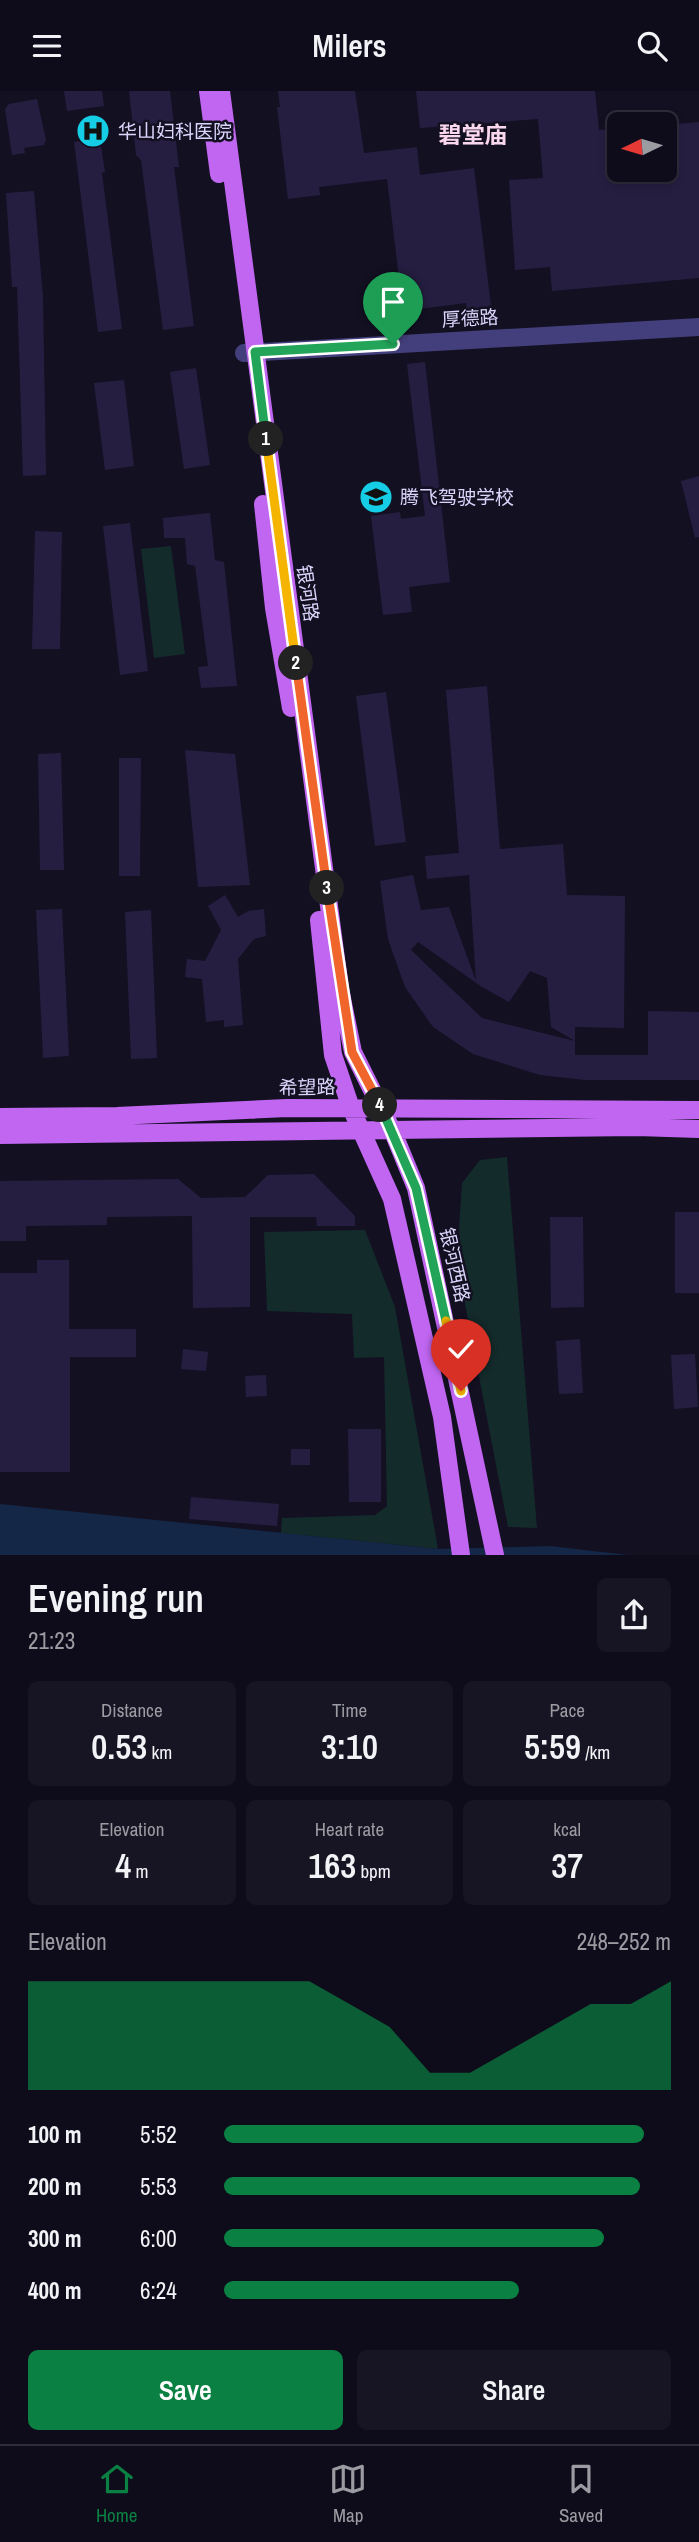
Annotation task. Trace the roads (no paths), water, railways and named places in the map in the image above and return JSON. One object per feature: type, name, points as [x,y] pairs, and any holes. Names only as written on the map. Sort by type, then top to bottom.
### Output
[{"type":"main road","name":"银河路","points":[[208,91],[249,352],[340,989],[352,1052],[393,1132]]},
{"type":"main road","name":"银河路","points":[[220,91],[274,608],[320,928],[333,1055],[351,1108],[362,1130]]},
{"type":"main road","name":"希望路","points":[[0,1117],[117,1117],[380,1107],[512,1111],[699,1111]]},
{"type":"main road","points":[[0,1135],[637,1127],[699,1129]]},
{"type":"main road","points":[[362,1130],[392,1199],[442,1417],[461,1555]]},
{"type":"main road","name":"银河西路","points":[[393,1132],[416,1188],[484,1492],[495,1555]]},
{"type":"street","name":"厚德路","points":[[249,352],[699,327]]},
{"type":"water","points":[[0,1504],[438,1549],[550,1546],[628,1555],[0,1555]]},
{"type":"place","name":"华山妇科医院","points":[[93,131]]},
{"type":"place","name":"腾飞驾驶学校","points":[[376,497]]},
{"type":"district","name":"碧堂庙","points":[[473,135]]}]
